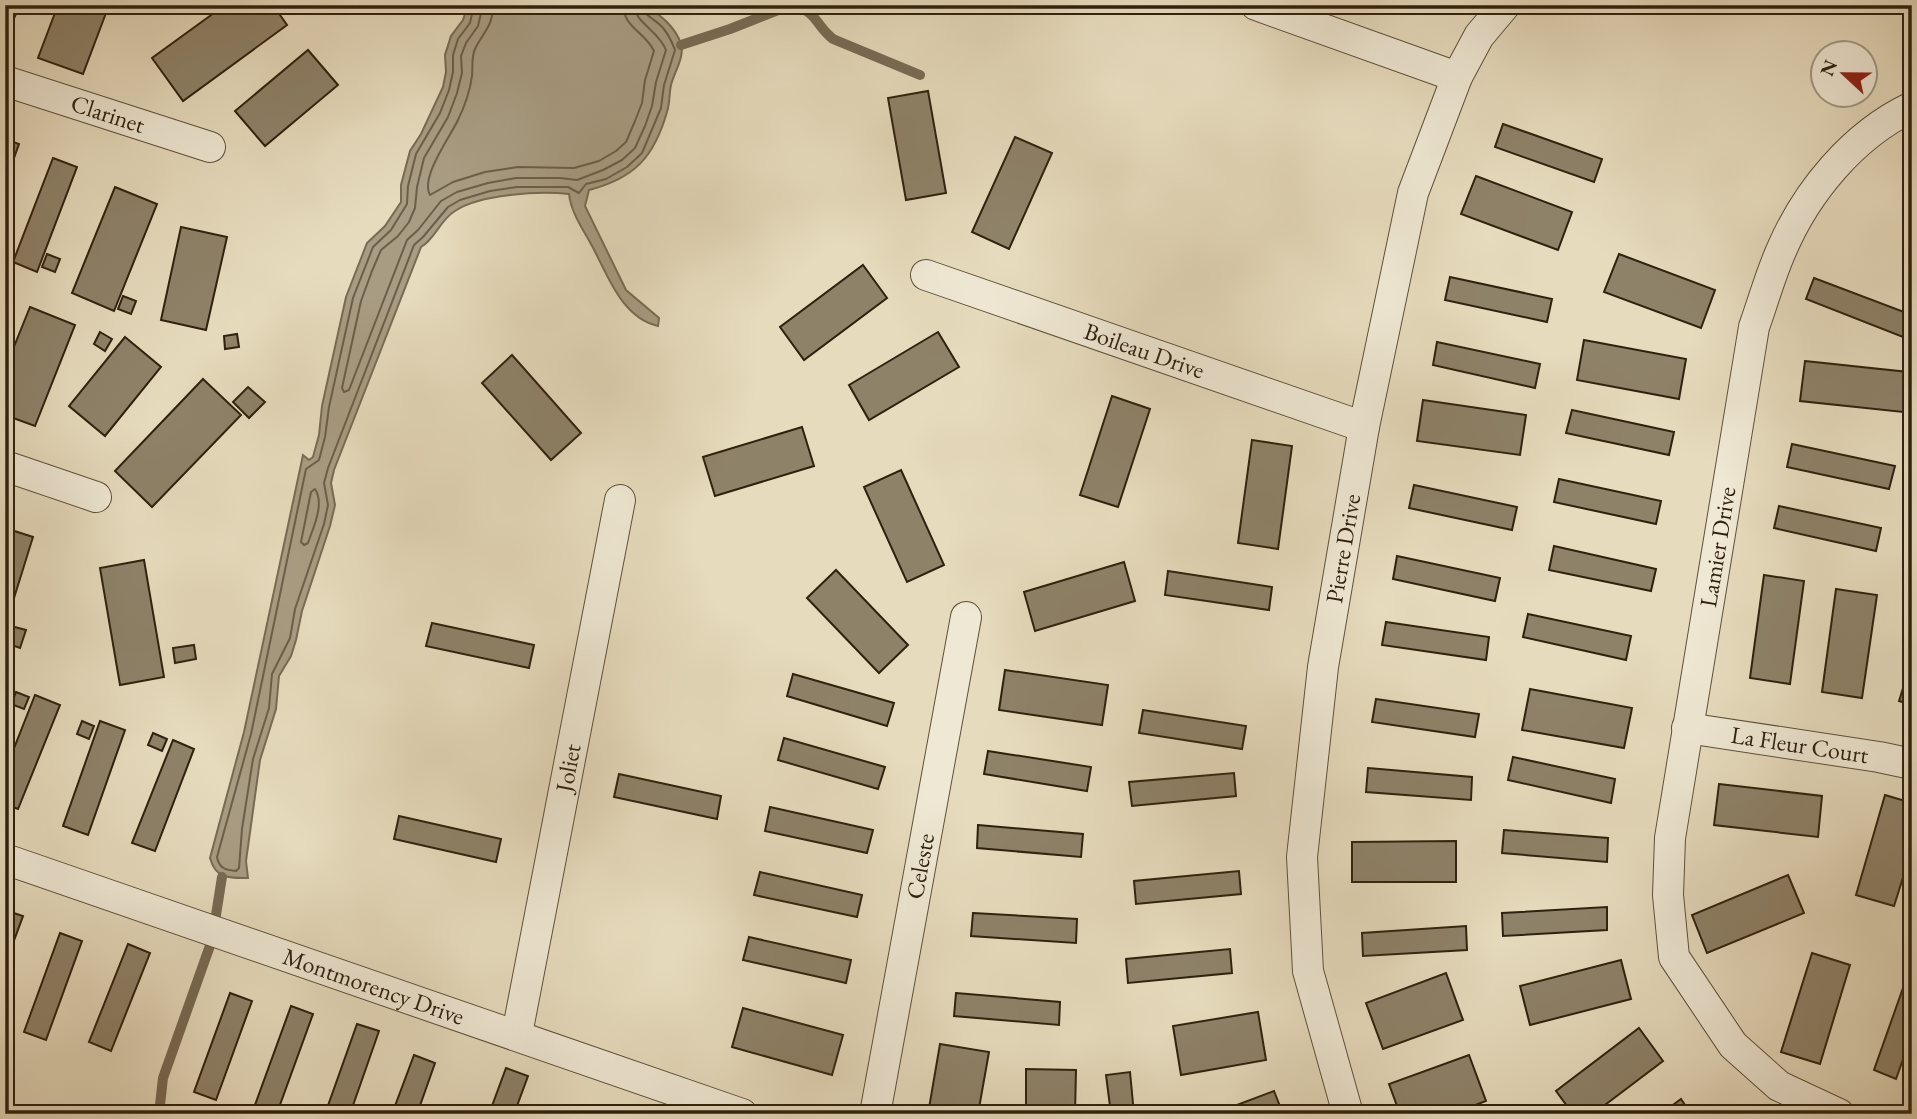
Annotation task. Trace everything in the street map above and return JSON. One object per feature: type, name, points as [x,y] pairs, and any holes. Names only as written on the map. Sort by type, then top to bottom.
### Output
[{"type":"street","points":[[1256,5],[1457,77]]},
{"type":"street","name":"Pierre Drive","points":[[1348,1114],[1308,971],[1302,858],[1321,679],[1364,427],[1413,193],[1457,77],[1479,36],[1505,5]]},
{"type":"street","name":"Clarinet","points":[[5,81],[210,147]]},
{"type":"street","name":"Lamier Drive","points":[[1839,1114],[1780,1086],[1733,1045],[1674,957],[1668,895],[1670,838],[1754,327],[1781,250],[1805,204],[1827,175],[1862,140],[1912,107]]},
{"type":"street","name":"Boileau Drive","points":[[926,275],[1364,427]]},
{"type":"street","points":[[5,466],[96,497]]},
{"type":"street","name":"Joliet","points":[[517,1034],[620,500]]},
{"type":"street","name":"Celeste","points":[[875,1114],[966,617]]},
{"type":"street","name":"La Fleur Court","points":[[1687,728],[1912,764]]},
{"type":"street","name":"Montmorency Drive","points":[[5,859],[742,1114]]},
{"type":"water","points":[[468,5],[645,5],[675,32],[682,54],[671,85],[667,112],[656,141],[649,153],[630,172],[589,190],[585,206],[626,290],[659,318],[658,326],[634,314],[617,293],[577,220],[569,194],[510,195],[466,205],[450,215],[421,247],[334,470],[331,483],[335,505],[330,526],[302,611],[291,656],[279,676],[276,709],[260,760],[246,861],[248,878],[224,876],[219,874],[210,858],[244,732],[303,455],[309,460],[313,457],[319,435],[322,406],[346,297],[367,243],[385,226],[401,202],[401,185],[410,151],[443,87],[445,55],[451,36],[463,20]]},
{"type":"building","points":[[5,5],[20,5],[7,34],[5,33]]},
{"type":"building","points":[[58,5],[109,5],[83,74],[38,58]]},
{"type":"building","points":[[225,5],[273,5],[287,25],[183,101],[152,58]]},
{"type":"building","points":[[308,50],[338,85],[265,146],[235,111]]},
{"type":"building","points":[[928,91],[946,193],[906,200],[888,98]]},
{"type":"building","points":[[1503,124],[1602,159],[1594,182],[1495,147]]},
{"type":"building","points":[[1015,137],[1052,153],[1009,249],[972,232]]},
{"type":"building","points":[[5,139],[19,144],[5,183]]},
{"type":"building","points":[[53,158],[77,167],[37,272],[13,262]]},
{"type":"building","points":[[1476,176],[1572,212],[1558,250],[1461,214]]},
{"type":"building","points":[[115,187],[157,204],[114,311],[72,293]]},
{"type":"building","points":[[181,227],[227,237],[206,330],[161,320]]},
{"type":"building","points":[[47,254],[60,259],[55,272],[42,267]]},
{"type":"building","points":[[1619,254],[1715,290],[1701,328],[1604,292]]},
{"type":"building","points":[[863,265],[887,298],[804,360],[780,327]]},
{"type":"building","points":[[1450,277],[1552,299],[1547,322],[1445,300]]},
{"type":"building","points":[[1814,278],[1912,315],[1903,337],[1806,299]]},
{"type":"building","points":[[123,296],[136,301],[131,314],[118,309]]},
{"type":"building","points":[[30,307],[75,325],[35,426],[5,415],[5,369]]},
{"type":"building","points":[[100,332],[112,339],[105,351],[94,344]]},
{"type":"building","points":[[938,332],[959,367],[869,420],[849,385]]},
{"type":"building","points":[[237,334],[239,347],[225,349],[224,336]]},
{"type":"building","points":[[125,337],[161,367],[105,436],[69,406]]},
{"type":"building","points":[[1584,340],[1686,359],[1679,399],[1577,380]]},
{"type":"building","points":[[1437,342],[1540,364],[1535,388],[1433,365]]},
{"type":"building","points":[[512,355],[581,433],[551,460],[482,383]]},
{"type":"building","points":[[1805,361],[1908,372],[1903,412],[1800,401]]},
{"type":"building","points":[[203,379],[241,415],[152,507],[115,471]]},
{"type":"building","points":[[248,387],[265,402],[249,418],[233,402]]},
{"type":"building","points":[[1112,396],[1150,409],[1118,507],[1080,495]]},
{"type":"building","points":[[1423,400],[1526,415],[1520,455],[1417,441]]},
{"type":"building","points":[[1572,410],[1674,432],[1669,455],[1566,433]]},
{"type":"building","points":[[802,427],[814,466],[715,496],[703,457]]},
{"type":"building","points":[[1252,440],[1292,446],[1278,549],[1238,543]]},
{"type":"building","points":[[1792,444],[1895,466],[1889,489],[1787,467]]},
{"type":"building","points":[[901,470],[944,565],[907,582],[864,487]]},
{"type":"building","points":[[1559,479],[1661,501],[1656,524],[1554,502]]},
{"type":"building","points":[[1414,485],[1517,507],[1512,530],[1409,508]]},
{"type":"building","points":[[1779,506],[1881,528],[1876,551],[1774,528]]},
{"type":"building","points":[[5,528],[33,537],[5,627]]},
{"type":"building","points":[[1554,546],[1656,569],[1651,591],[1549,570]]},
{"type":"building","points":[[1397,556],[1500,578],[1495,601],[1393,579]]},
{"type":"building","points":[[144,560],[164,677],[120,685],[100,568]]},
{"type":"building","points":[[1124,562],[1135,601],[1035,631],[1024,592]]},
{"type":"building","points":[[836,570],[908,645],[879,673],[807,598]]},
{"type":"building","points":[[1168,571],[1272,587],[1269,610],[1165,595]]},
{"type":"building","points":[[1764,575],[1804,581],[1790,684],[1750,678]]},
{"type":"building","points":[[1836,589],[1877,595],[1862,698],[1822,692]]},
{"type":"building","points":[[1528,614],[1631,636],[1626,660],[1523,637]]},
{"type":"building","points":[[1386,622],[1489,637],[1486,660],[1382,645]]},
{"type":"building","points":[[432,623],[534,645],[529,668],[426,646]]},
{"type":"building","points":[[11,626],[26,630],[20,648],[6,643]]},
{"type":"building","points":[[194,645],[196,659],[175,663],[173,648]]},
{"type":"building","points":[[1912,659],[1912,705],[1899,701]]},
{"type":"building","points":[[1005,670],[1108,685],[1102,725],[999,710]]},
{"type":"building","points":[[793,674],[894,703],[887,726],[787,696]]},
{"type":"building","points":[[1530,689],[1632,708],[1624,748],[1522,730]]},
{"type":"building","points":[[16,692],[29,697],[24,709],[11,704]]},
{"type":"building","points":[[35,695],[60,705],[18,809],[5,804],[5,771]]},
{"type":"building","points":[[1376,699],[1479,714],[1475,737],[1372,722]]},
{"type":"building","points":[[1143,710],[1246,726],[1242,749],[1139,733]]},
{"type":"building","points":[[82,721],[94,726],[89,739],[77,734]]},
{"type":"building","points":[[100,721],[125,730],[88,835],[63,826]]},
{"type":"building","points":[[153,733],[167,739],[162,751],[148,745]]},
{"type":"building","points":[[784,738],[885,767],[878,789],[778,760]]},
{"type":"building","points":[[173,740],[194,749],[155,851],[132,843]]},
{"type":"building","points":[[988,751],[1091,767],[1087,791],[984,774]]},
{"type":"building","points":[[1513,757],[1615,779],[1611,803],[1508,780]]},
{"type":"building","points":[[1368,768],[1472,777],[1471,800],[1366,792]]},
{"type":"building","points":[[1234,773],[1236,796],[1132,806],[1129,782]]},
{"type":"building","points":[[619,774],[721,796],[717,819],[614,797]]},
{"type":"building","points":[[1719,784],[1822,796],[1818,837],[1714,825]]},
{"type":"building","points":[[1885,795],[1912,803],[1912,849],[1894,906],[1856,895]]},
{"type":"building","points":[[770,807],[873,830],[867,853],[765,831]]},
{"type":"building","points":[[399,816],[501,839],[496,862],[394,839]]},
{"type":"building","points":[[978,825],[1083,834],[1081,857],[977,848]]},
{"type":"building","points":[[1504,830],[1608,838],[1607,862],[1502,853]]},
{"type":"building","points":[[1456,841],[1456,882],[1352,882],[1352,842]]},
{"type":"building","points":[[1239,871],[1241,894],[1136,904],[1134,881]]},
{"type":"building","points":[[760,872],[862,895],[857,917],[754,895]]},
{"type":"building","points":[[1788,875],[1804,913],[1707,953],[1692,915]]},
{"type":"building","points":[[1607,907],[1607,930],[1503,936],[1502,913]]},
{"type":"building","points":[[5,910],[23,916],[5,965]]},
{"type":"building","points":[[973,913],[1077,919],[1076,943],[971,936]]},
{"type":"building","points":[[1466,926],[1467,950],[1363,956],[1362,933]]},
{"type":"building","points":[[60,933],[82,941],[46,1040],[24,1032]]},
{"type":"building","points":[[749,937],[851,960],[846,983],[743,960]]},
{"type":"building","points":[[128,944],[150,953],[111,1051],[89,1042]]},
{"type":"building","points":[[1230,949],[1232,973],[1128,983],[1126,959]]},
{"type":"building","points":[[1812,953],[1850,965],[1820,1064],[1781,1052]]},
{"type":"building","points":[[1621,960],[1631,999],[1530,1025],[1520,986]]},
{"type":"building","points":[[1909,971],[1912,972],[1912,1034],[1896,1079],[1874,1070]]},
{"type":"building","points":[[1446,973],[1463,1020],[1383,1049],[1366,1003]]},
{"type":"building","points":[[230,993],[252,1001],[216,1100],[194,1092]]},
{"type":"building","points":[[956,993],[1060,1002],[1059,1025],[954,1016]]},
{"type":"building","points":[[291,1006],[313,1014],[277,1113],[255,1105]]},
{"type":"building","points":[[743,1008],[843,1035],[832,1075],[732,1047]]},
{"type":"building","points":[[1258,1012],[1266,1060],[1181,1075],[1173,1026]]},
{"type":"building","points":[[357,1024],[379,1031],[350,1114],[325,1114]]},
{"type":"building","points":[[1639,1028],[1663,1061],[1593,1114],[1573,1114],[1556,1091]]},
{"type":"building","points":[[940,1044],[989,1052],[978,1114],[928,1114]]},
{"type":"building","points":[[414,1055],[435,1063],[417,1114],[392,1114]]},
{"type":"building","points":[[1469,1055],[1486,1101],[1452,1114],[1400,1114],[1389,1084]]},
{"type":"building","points":[[506,1068],[528,1076],[514,1114],[489,1114]]},
{"type":"building","points":[[1026,1069],[1076,1070],[1075,1114],[1026,1114]]},
{"type":"building","points":[[1130,1072],[1134,1114],[1111,1114],[1106,1075]]},
{"type":"building","points":[[1274,1091],[1283,1114],[1213,1114]]},
{"type":"building","points":[[1681,1099],[1691,1114],[1661,1114]]},
{"type":"waterway","points":[[681,45],[791,5]]},
{"type":"waterway","points":[[794,5],[808,12],[833,39],[920,75]]},
{"type":"waterway","points":[[159,1114],[163,1078],[212,940],[222,877]]}]
